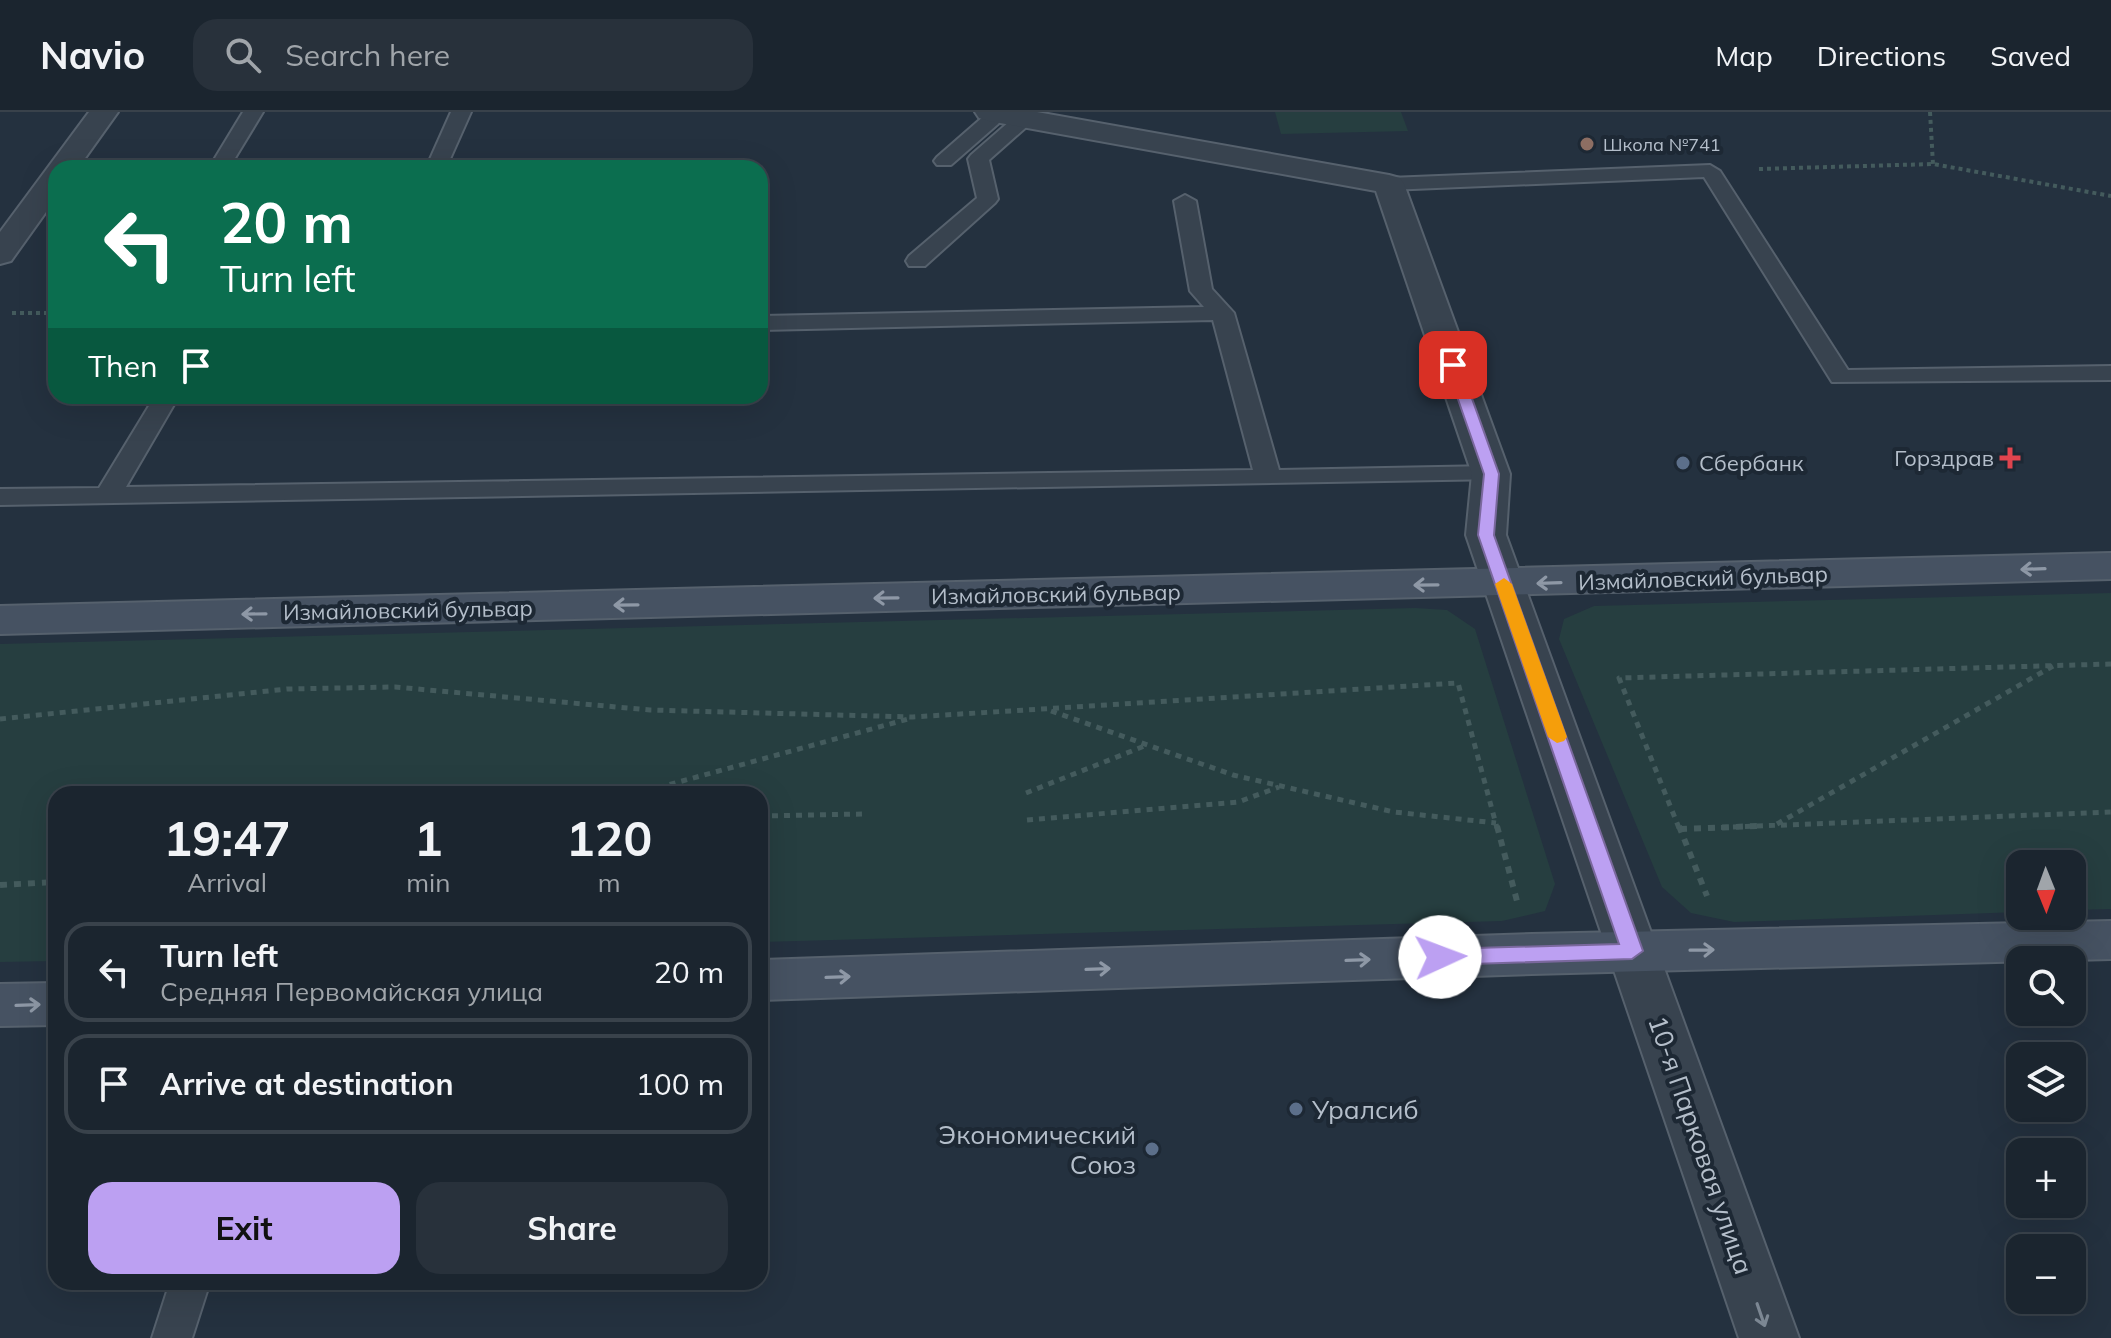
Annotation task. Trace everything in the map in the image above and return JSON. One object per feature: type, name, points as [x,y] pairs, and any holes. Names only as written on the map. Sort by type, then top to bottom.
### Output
[{"type":"street","points":[[69,160],[104,112]]},
{"type":"street","points":[[1004,115],[1389,184],[1491,474]]},
{"type":"street","points":[[1149,140],[1173,121]]},
{"type":"street","points":[[0,254],[48,188]]},
{"type":"street","name":"10-я Парковая улица","points":[[1491,474],[1486,535],[1769,1338]]},
{"type":"street","name":"Измайловский бульвар","points":[[0,620],[1504,584],[2111,566]]},
{"type":"street","points":[[768,980],[1632,951],[2111,940]]},
{"type":"street","points":[[0,1005],[48,1004]]},
{"type":"lane","points":[[224,160],[253,112]]},
{"type":"lane","points":[[440,160],[461,112]]},
{"type":"lane","points":[[944,161],[1004,115]]},
{"type":"lane","points":[[917,261],[988,199],[978,159],[1004,115]]},
{"type":"lane","points":[[1389,184],[1710,171],[1841,377],[2111,373]]},
{"type":"lane","points":[[1185,201],[1201,291],[1223,313],[1268,477]]},
{"type":"lane","points":[[768,323],[1223,313]]},
{"type":"lane","points":[[108,495],[162,404]]},
{"type":"lane","points":[[0,497],[1491,474]]},
{"type":"lane","points":[[172,1338],[187,1290]]},
{"type":"path","points":[[1930,112],[1933,164]]},
{"type":"path","points":[[1710,171],[1933,164],[2111,196]]},
{"type":"path","points":[[12,313],[48,313]]},
{"type":"path","points":[[1713,910],[1619,678],[2111,664]]},
{"type":"path","points":[[1776,824],[2053,666]]},
{"type":"path","points":[[0,719],[287,689],[395,687],[650,710],[913,717],[1458,683],[1519,907]]},
{"type":"path","points":[[1047,709],[1233,775],[1394,812],[1496,823]]},
{"type":"path","points":[[664,786],[913,717]]},
{"type":"path","points":[[1026,793],[1147,745]]},
{"type":"path","points":[[1027,820],[1238,802],[1281,786]]},
{"type":"path","points":[[1680,829],[2111,812]]},
{"type":"path","points":[[768,816],[863,814]]},
{"type":"path","points":[[0,885],[48,882]]},
{"type":"green space","points":[[1275,112],[1401,112],[1408,131],[1281,134]]},
{"type":"green space","points":[[2111,593],[2111,909],[2086,910],[2086,850],[2006,850],[2006,912],[1734,922],[1691,913],[1662,887],[1559,639],[1564,619],[1594,606]]},
{"type":"green space","points":[[1415,608],[1447,610],[1475,629],[1555,884],[1545,911],[1502,921],[768,942],[768,786],[48,786],[48,961],[0,962],[0,644]]},
{"type":"slow traffic","points":[[1504,584],[1557,737]]},
{"type":"place","name":"Школа №741","points":[[1587,144]]},
{"type":"place","name":"Горздрав","points":[[2010,458]]},
{"type":"place","name":"Сбербанк","points":[[1683,463]]},
{"type":"place","name":"Уралсиб","points":[[1296,1109]]},
{"type":"place","name":"Экономический Союз","points":[[1152,1149]]},
{"type":"route","points":[[1440,957],[1632,951],[1486,535],[1491,474],[1453,365]]}]
